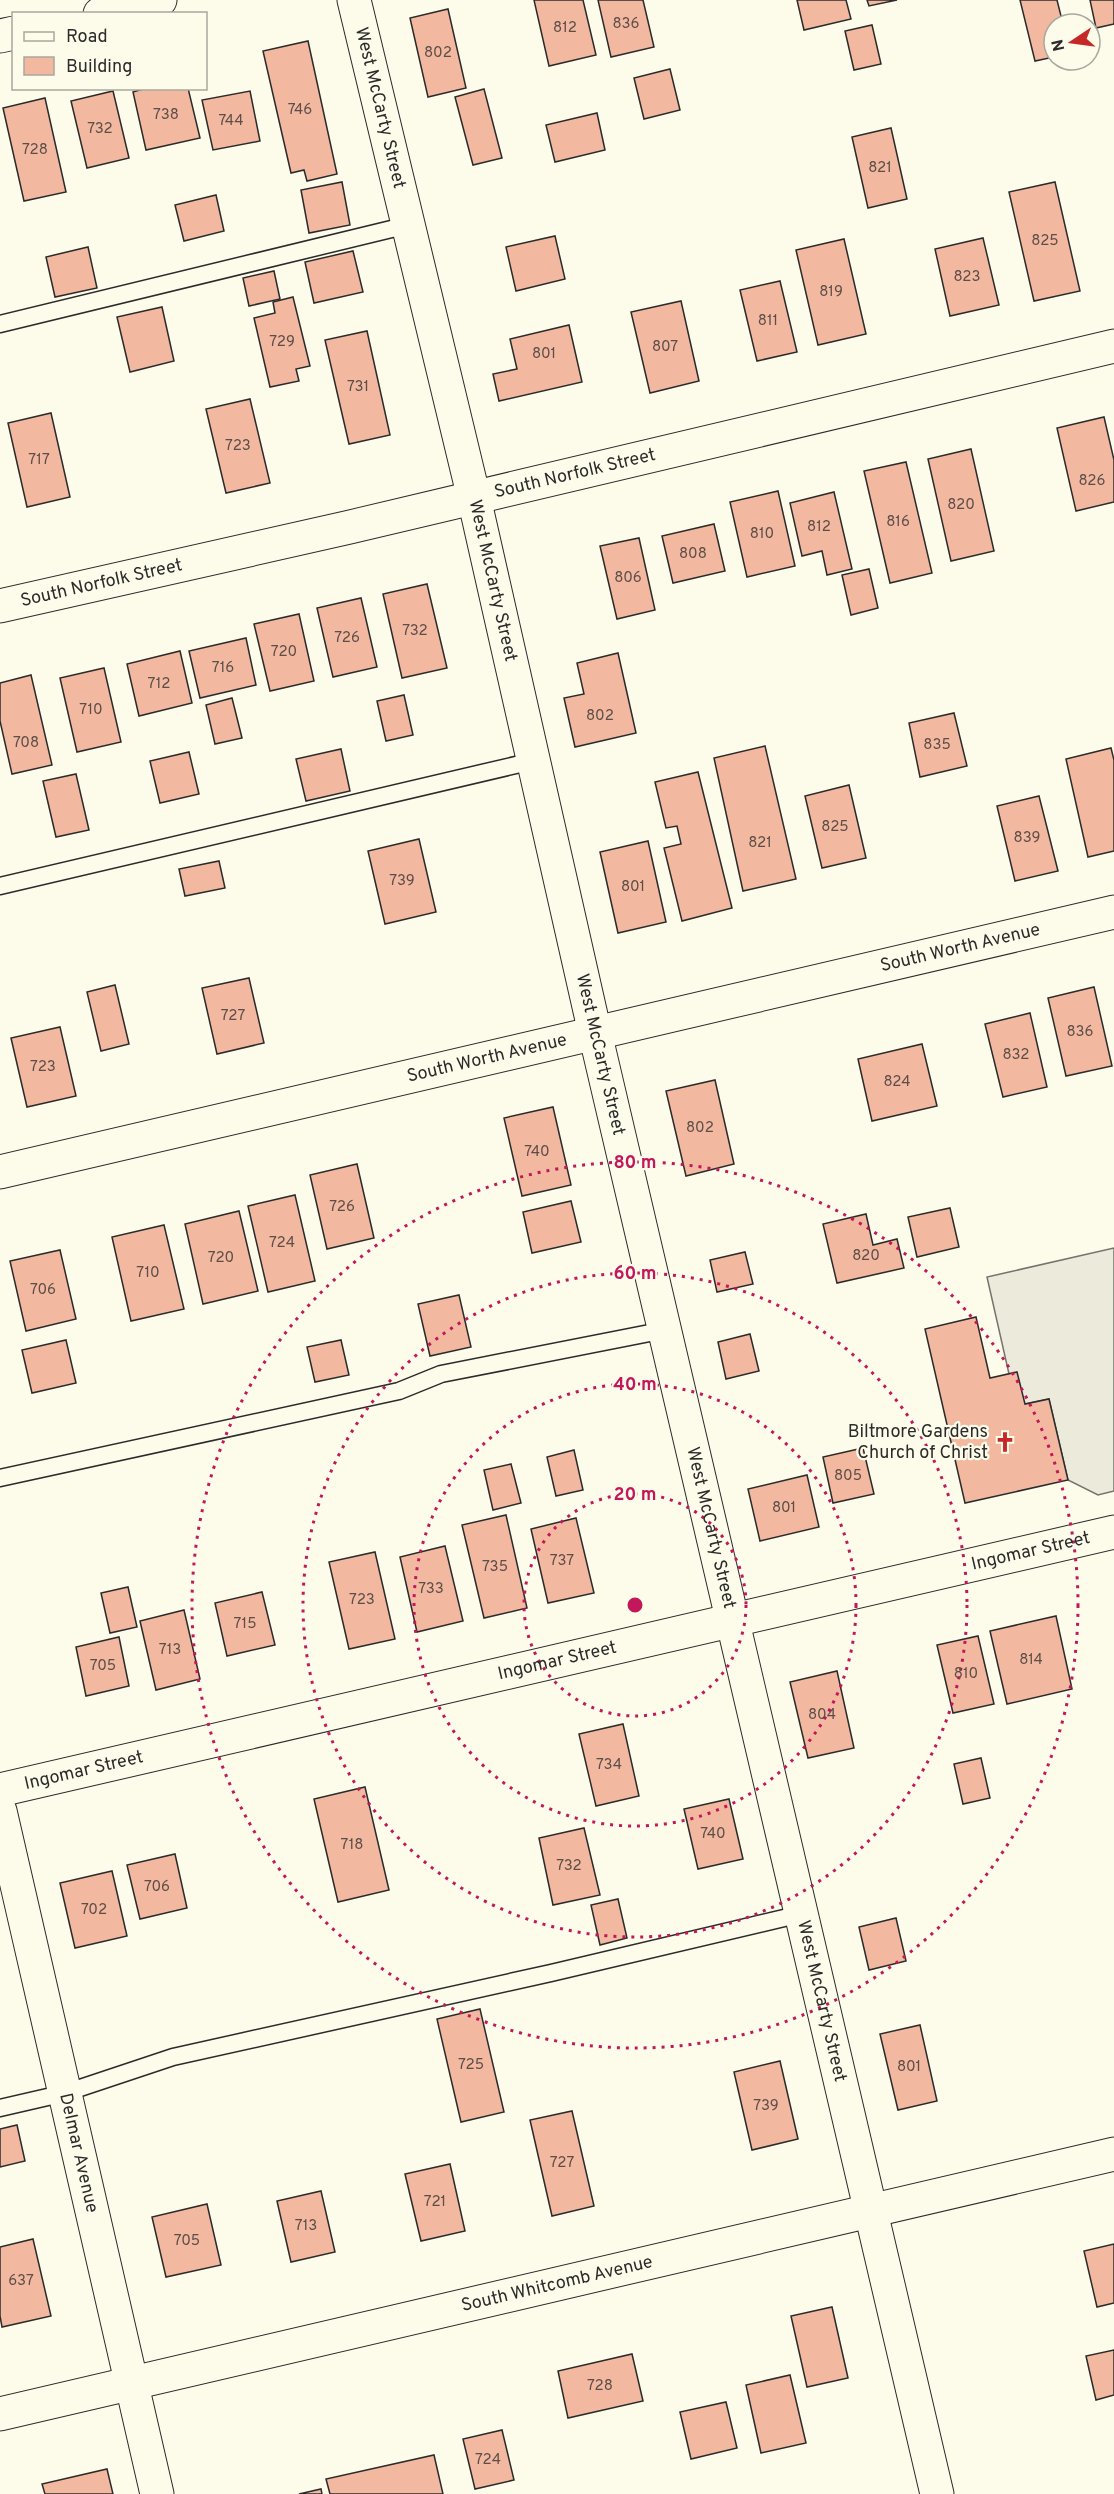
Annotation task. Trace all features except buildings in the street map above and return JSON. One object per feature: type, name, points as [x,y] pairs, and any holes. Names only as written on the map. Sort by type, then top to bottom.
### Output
[{"type":"street","points":[[109,12],[160,0]]},
{"type":"street","name":"West McCarty Street","points":[[354,0],[474,498],[731,1619],[937,2494]]},
{"type":"street","name":"South Norfolk Street","points":[[0,606],[474,498],[1114,346]]},
{"type":"street","name":"South Worth Avenue","points":[[0,1172],[1114,912]]},
{"type":"street","name":"Ingomar Street","points":[[0,1790],[1114,1532]]},
{"type":"street","name":"Delmar Avenue","points":[[0,1811],[158,2494]]},
{"type":"street","name":"South Whitcomb Avenue","points":[[0,2414],[1114,2154]]},
{"type":"lane","points":[[0,324],[408,225]]},
{"type":"lane","points":[[0,886],[533,760]]},
{"type":"lane","points":[[0,1478],[399,1391],[441,1374],[665,1330]]},
{"type":"lane","points":[[0,2108],[65,2093],[173,2057],[551,1973],[801,1914]]},
{"type":"shaded area","points":[[1114,1248],[1114,1491],[1098,1495],[1068,1480],[1049,1399],[1025,1404],[1009,1374],[987,1277]]},
{"type":"place","name":"Biltmore Gardens Church of Christ","points":[[1005,1442]]}]
